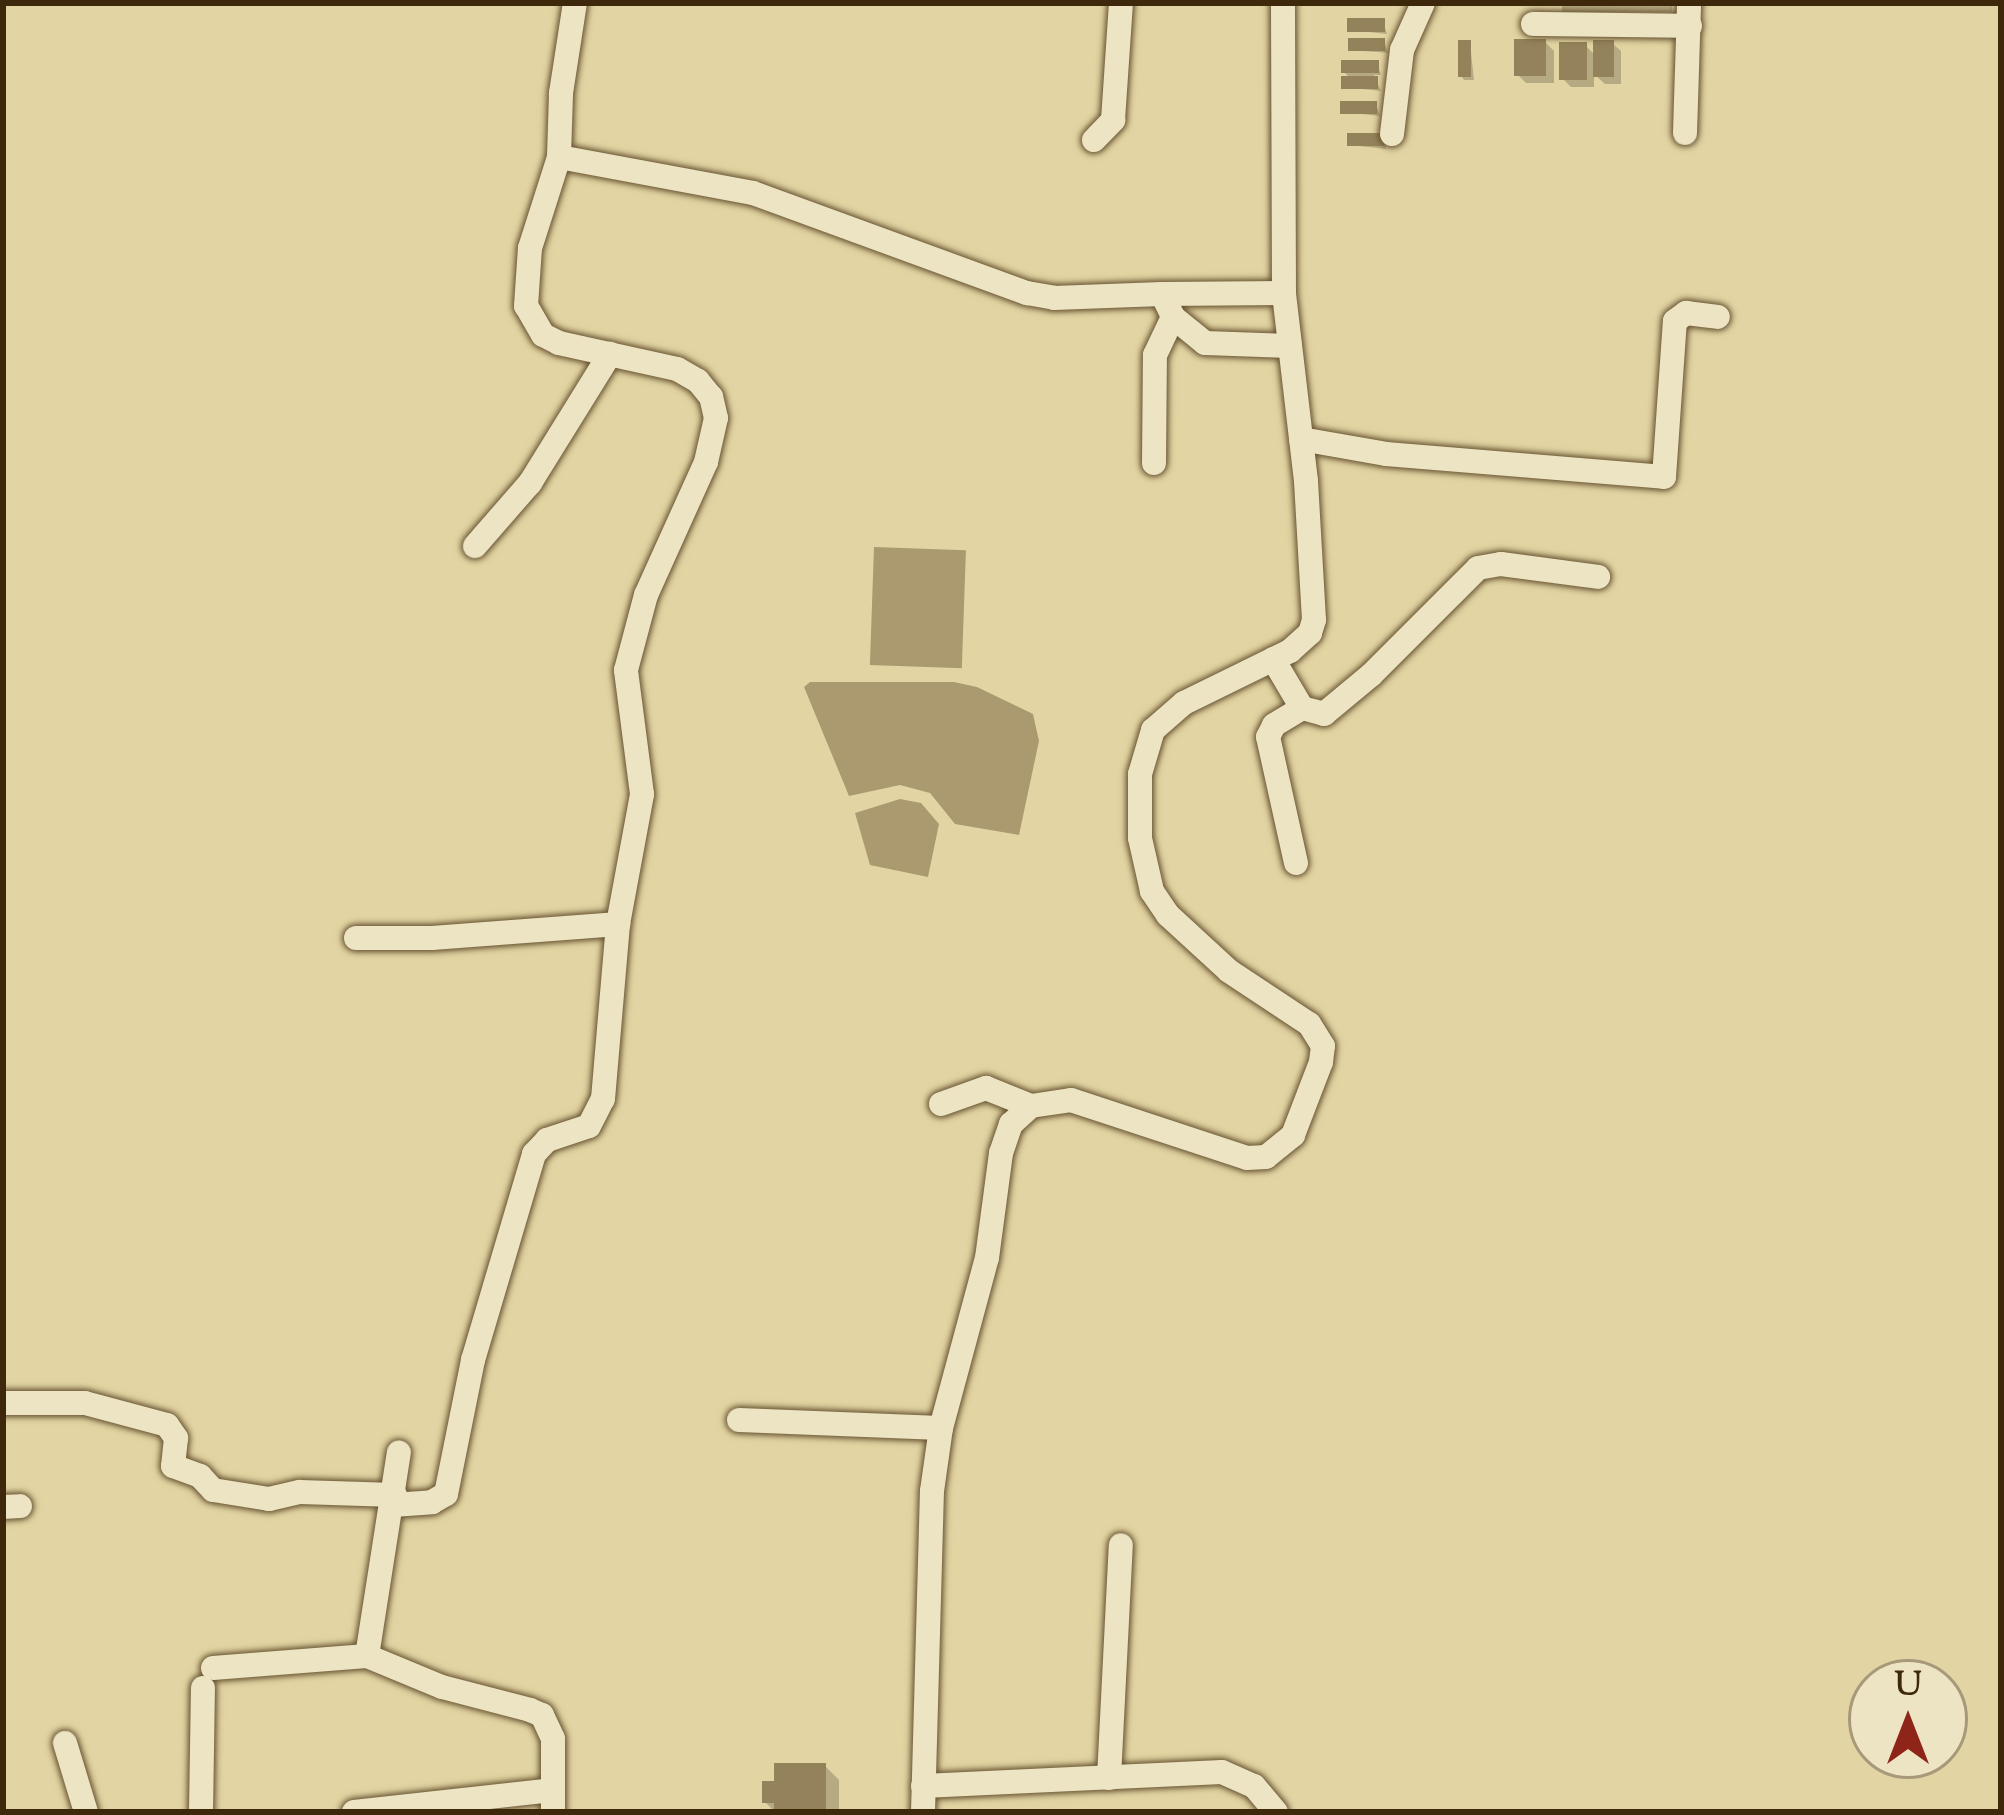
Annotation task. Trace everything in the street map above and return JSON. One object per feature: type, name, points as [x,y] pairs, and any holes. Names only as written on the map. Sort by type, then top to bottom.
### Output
[{"type":"street","points":[[3,1403],[85,1403],[167,1425],[176,1438],[173,1466],[200,1476],[216,1491],[269,1499],[300,1492],[432,1502],[446,1494],[473,1360],[534,1154],[547,1141],[589,1126],[603,1099],[618,924],[642,794],[627,691],[633,634],[706,462],[716,418],[711,397],[698,381],[676,369],[543,335],[526,306],[530,248],[559,157],[563,73],[575,3]]},
{"type":"street","points":[[1094,140],[1113,120],[1121,3]]},
{"type":"street","points":[[941,1104],[986,1088],[1031,1106],[1071,1100],[1247,1158],[1280,1150],[1292,1135],[1321,1062],[1318,1034],[1188,938],[1152,891],[1140,838],[1140,774],[1153,730],[1184,704],[1301,643],[1314,620],[1284,293],[1283,3]]},
{"type":"street","points":[[1392,134],[1402,50],[1424,3]]},
{"type":"street","points":[[1533,24],[1690,14],[1685,133]]},
{"type":"street","points":[[559,157],[753,193],[1027,293],[1168,306],[1284,293]]},
{"type":"street","points":[[1168,306],[1204,343],[1290,346]]},
{"type":"street","points":[[1154,463],[1155,355],[1168,306]]},
{"type":"street","points":[[1301,440],[1405,456],[1664,477],[1675,321],[1681,313],[1718,317]]},
{"type":"street","points":[[475,546],[530,483],[610,354]]},
{"type":"street","points":[[1273,659],[1302,708],[1314,713],[1333,710],[1478,568],[1501,564],[1598,577]]},
{"type":"street","points":[[1296,863],[1268,737],[1274,724],[1302,708]]},
{"type":"street","points":[[356,938],[432,938],[618,924]]},
{"type":"street","points":[[1031,1106],[1004,1137],[987,1258],[940,1428],[927,1554],[923,1799],[1109,1778],[1238,1775],[1276,1812]]},
{"type":"street","points":[[740,1420],[940,1428]]},
{"type":"street","points":[[368,1656],[399,1452]]},
{"type":"street","points":[[1109,1778],[1120,1545]]},
{"type":"street","points":[[201,1812],[208,1678],[368,1656],[442,1687],[542,1715],[553,1738],[552,1801],[354,1812]]},
{"type":"street","points":[[64,1743],[86,1812]]},
{"type":"shaded area","points":[[874,547],[966,550],[962,668],[870,665]]},
{"type":"shaded area","points":[[810,682],[954,682],[977,687],[1033,714],[1039,741],[1019,835],[955,824],[930,793],[900,785],[849,796],[804,687]]},
{"type":"shaded area","points":[[900,799],[921,803],[939,824],[928,877],[870,865],[855,813]]},
{"type":"building","points":[[1347,18],[1385,18],[1385,32],[1347,32]]},
{"type":"building","points":[[1348,38],[1385,38],[1385,51],[1348,51]]},
{"type":"building","points":[[1514,39],[1546,39],[1546,76],[1514,76]]},
{"type":"building","points":[[1458,40],[1471,40],[1471,77],[1458,77]]},
{"type":"building","points":[[1593,40],[1614,40],[1614,77],[1593,77]]},
{"type":"building","points":[[1559,42],[1587,42],[1587,80],[1559,80]]},
{"type":"building","points":[[1341,60],[1379,60],[1379,73],[1341,73]]},
{"type":"building","points":[[1341,76],[1378,76],[1378,89],[1341,89]]},
{"type":"building","points":[[1340,101],[1377,101],[1377,114],[1340,114]]},
{"type":"building","points":[[1347,133],[1384,133],[1384,146],[1347,146]]},
{"type":"building","points":[[774,1763],[826,1763],[826,1812],[774,1812],[774,1803],[762,1803],[762,1781],[774,1781]]}]
